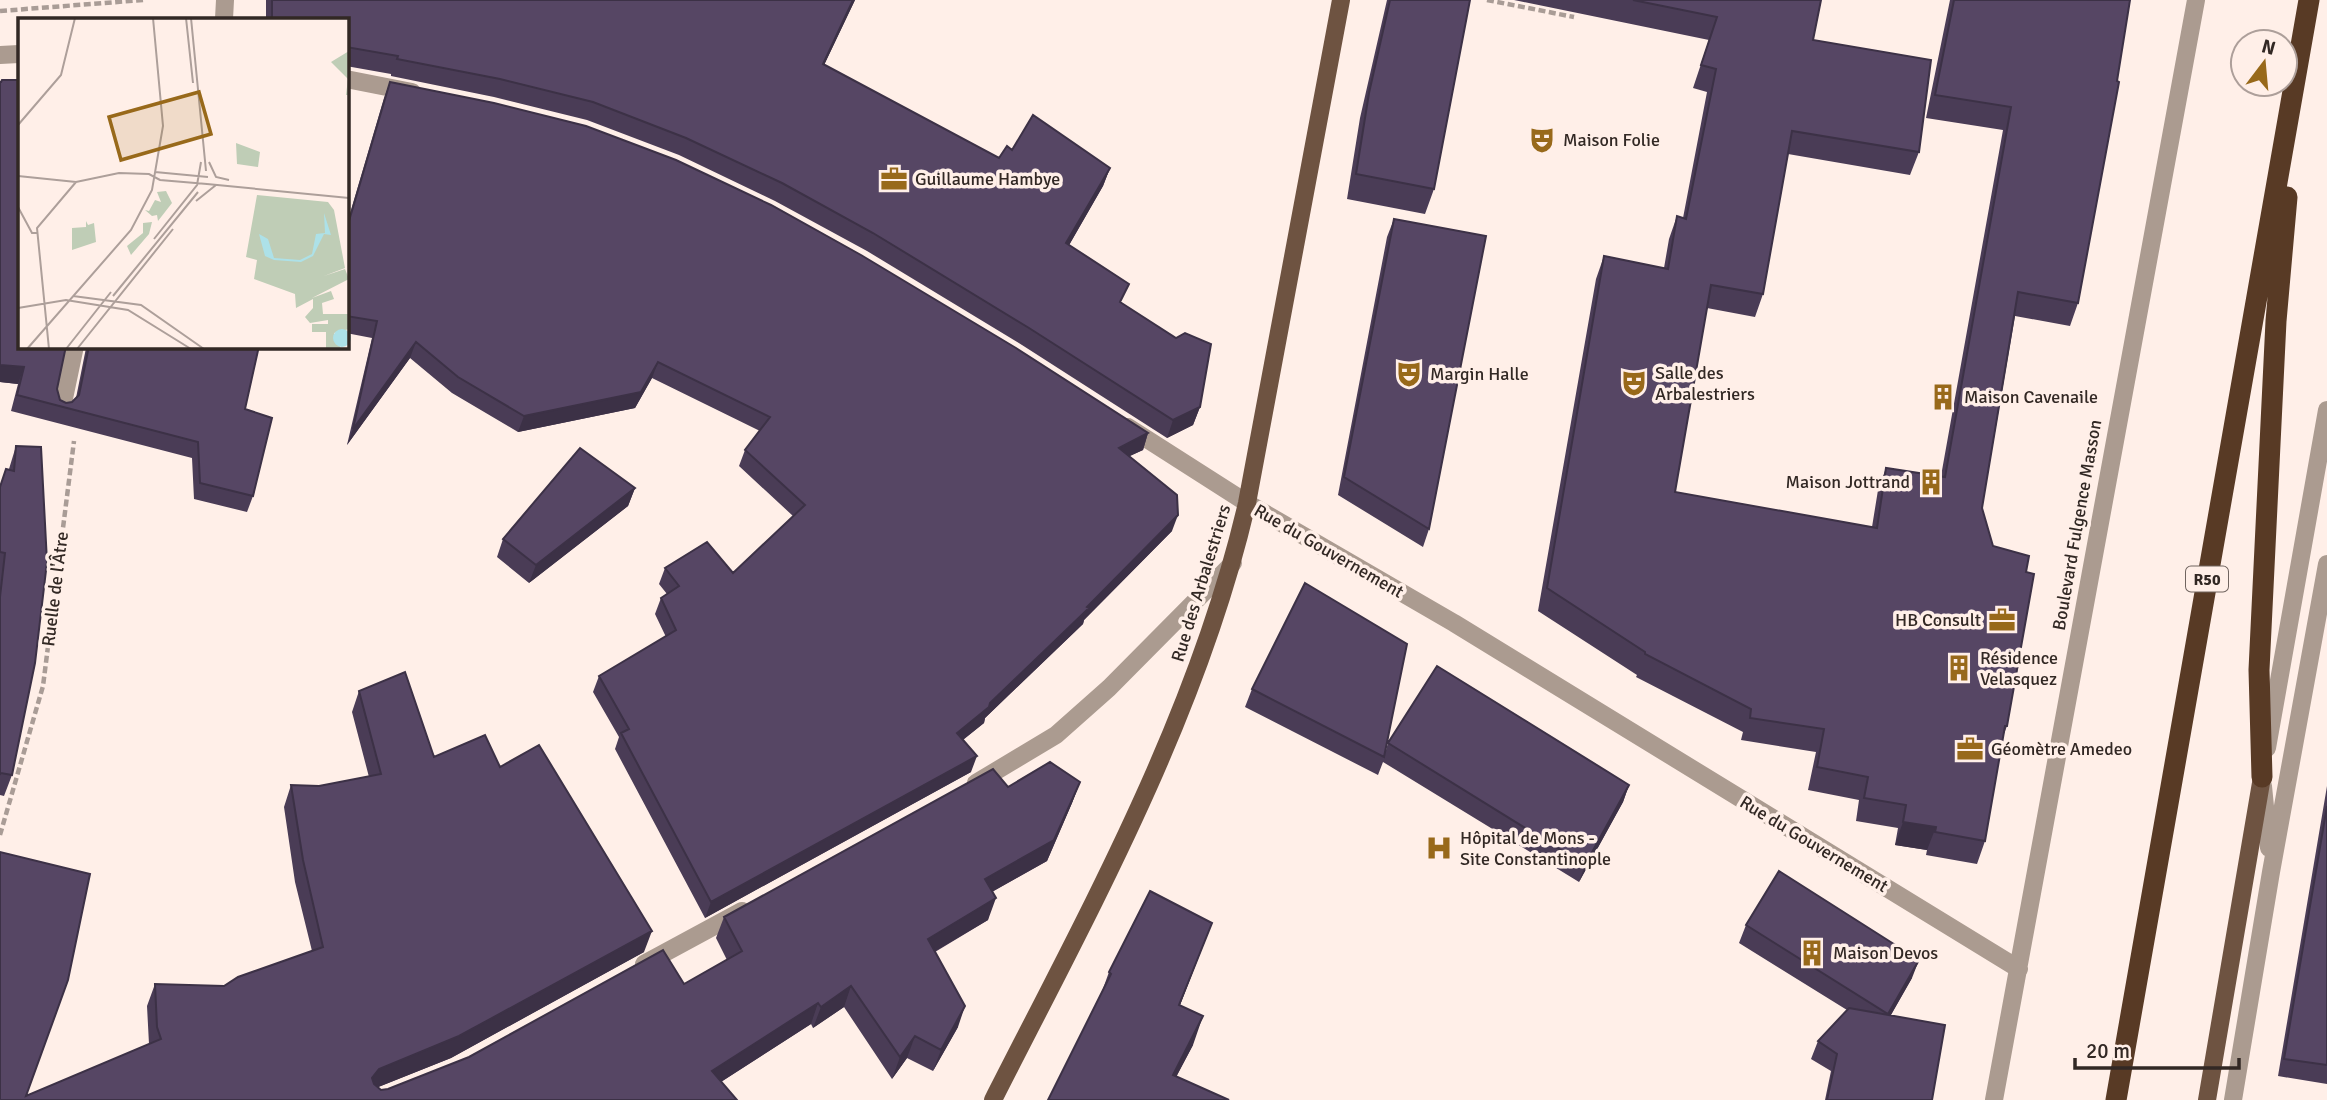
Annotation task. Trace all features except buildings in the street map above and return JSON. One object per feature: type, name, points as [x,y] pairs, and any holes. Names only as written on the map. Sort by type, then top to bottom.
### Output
[{"type":"highway","name":"R50","points":[[2299,54],[2309,0]]},
{"type":"highway","name":"R50","points":[[2116,1100],[2291,98]]},
{"type":"highway","points":[[2262,777],[2259,670],[2276,335],[2295,98]]},
{"type":"main road","name":"Rue des Arbalestriers","points":[[993,1100],[1136,818],[1202,655],[1233,563],[1247,503],[1341,0]]},
{"type":"main road","points":[[2207,1098],[2262,777]]},
{"type":"street","points":[[225,0],[225,18]]},
{"type":"street","name":"Boulevard Fulgence Masson","points":[[1994,1100],[2196,0]]},
{"type":"street","points":[[0,55],[18,54]]},
{"type":"street","points":[[348,79],[425,95]]},
{"type":"street","points":[[62,408],[75,348]]},
{"type":"street","points":[[2271,873],[2262,777],[2327,410]]},
{"type":"street","name":"Rue du Gouvernement","points":[[1118,420],[1247,503],[1454,623],[2018,969]]},
{"type":"street","points":[[959,792],[1056,735],[1109,688],[1233,563]]},
{"type":"street","points":[[2207,1098],[2234,1100],[2271,873],[2327,564]]},
{"type":"street","points":[[628,974],[763,900]]},
{"type":"path","points":[[0,11],[143,0]]},
{"type":"path","points":[[1488,0],[1574,17]]},
{"type":"path","name":"Ruelle de l'Âtre","points":[[0,835],[43,686],[74,436],[61,428],[62,408]]},
{"type":"place","name":"Maison Folie","points":[[1542,140]]},
{"type":"place","name":"Guillaume Hambye","points":[[894,179]]},
{"type":"place","name":"Margin Halle","points":[[1409,374]]},
{"type":"place","name":"Salle des Arbalestriers","points":[[1634,383]]},
{"type":"place","name":"Maison Cavenaile","points":[[1943,397]]},
{"type":"place","name":"Maison Jottrand","points":[[1931,482]]},
{"type":"place","name":"HB Consult","points":[[2002,620]]},
{"type":"place","name":"Résidence Velasquez","points":[[1959,668]]},
{"type":"place","name":"Géomètre Amedeo","points":[[1970,749]]},
{"type":"place","name":"Hôpital de Mons - Site Constantinople","points":[[1439,848]]},
{"type":"place","name":"Maison Devos","points":[[1812,953]]}]
